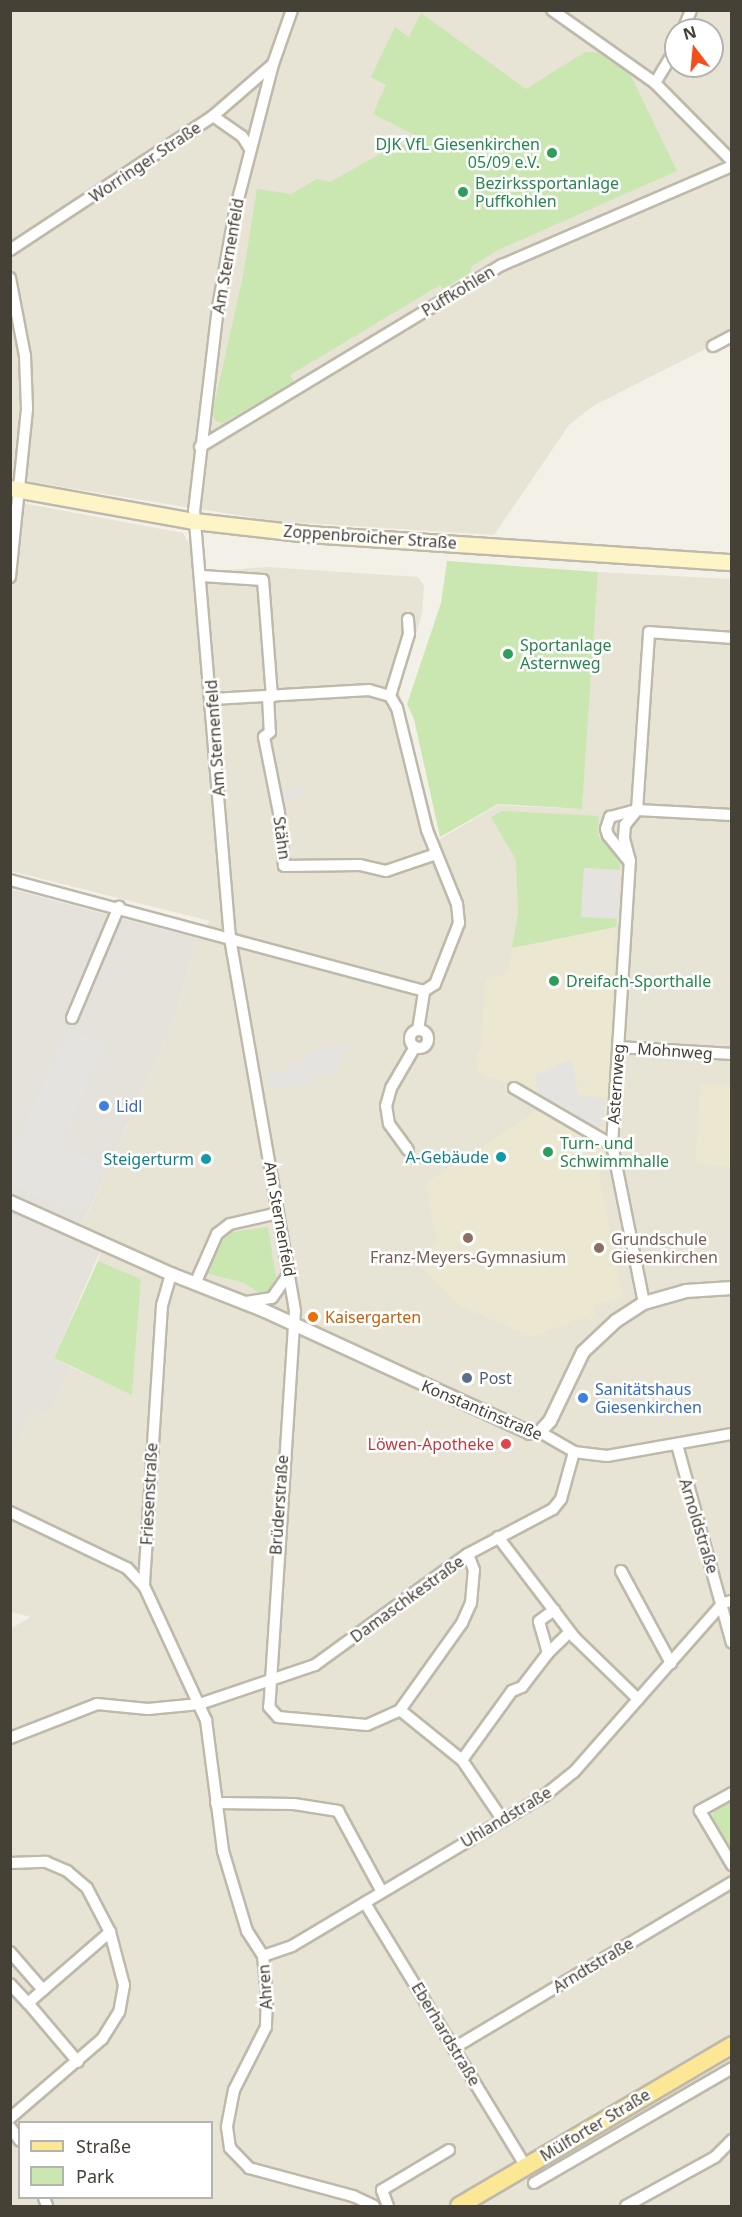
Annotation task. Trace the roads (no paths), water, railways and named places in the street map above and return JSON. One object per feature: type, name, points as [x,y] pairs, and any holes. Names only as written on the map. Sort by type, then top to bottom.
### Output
[{"type":"main road","name":"Zoppenbroicher Straße","points":[[15,489],[194,521],[319,535],[732,562]]},
{"type":"main road","name":"Mülforter Straße","points":[[459,2206],[732,2045]]},
{"type":"street","name":"Am Sternenfeld","points":[[292,10],[273,64],[250,150],[218,307],[200,447],[194,521],[202,576],[213,699],[230,938],[295,1310],[293,1326]]},
{"type":"street","points":[[552,10],[655,83],[732,161]]},
{"type":"street","name":"Worringer Straße","points":[[10,250],[213,116],[273,64]]},
{"type":"street","points":[[655,83],[664,68]]},
{"type":"street","points":[[213,116],[242,136],[250,150]]},
{"type":"street","name":"Puffkohlen","points":[[200,447],[502,264],[732,166]]},
{"type":"street","points":[[10,278],[25,356],[27,409],[15,489],[10,577]]},
{"type":"street","points":[[713,346],[732,336]]},
{"type":"street","points":[[202,576],[263,580],[270,697]]},
{"type":"street","points":[[390,696],[409,634],[408,619]]},
{"type":"street","name":"Asternweg","points":[[644,1303],[612,1145],[630,861],[625,825],[637,810],[649,632],[732,638]]},
{"type":"street","points":[[10,880],[119,907],[424,991],[435,984],[459,923],[457,904],[436,854],[398,708],[390,696],[369,690],[213,699]]},
{"type":"street","name":"Stähn","points":[[270,697],[270,732],[264,737],[279,813],[284,866],[360,865],[386,871],[436,854]]},
{"type":"street","points":[[630,861],[606,829],[610,817],[637,810],[732,815]]},
{"type":"street","points":[[72,1018],[119,907]]},
{"type":"street","points":[[408,1150],[390,1124],[386,1106],[391,1088],[415,1047],[410,1037],[418,1030],[424,991]]},
{"type":"street","name":"Mohnweg","points":[[618,1047],[732,1054]]},
{"type":"street","points":[[514,1088],[612,1145]]},
{"type":"street","name":"Konstantinstraße","points":[[10,1202],[171,1274],[245,1302],[530,1433],[540,1432],[555,1444],[574,1452],[622,1455],[732,1434]]},
{"type":"street","points":[[195,1284],[217,1234],[230,1224],[278,1213]]},
{"type":"street","name":"Friesenstraße","points":[[171,1274],[162,1305],[144,1586],[200,1704]]},
{"type":"street","points":[[245,1302],[272,1298],[289,1274]]},
{"type":"street","points":[[540,1432],[584,1352],[616,1321],[644,1303],[686,1291],[732,1288]]},
{"type":"street","name":"Brüderstraße","points":[[293,1326],[267,1683],[268,1707],[278,1717],[367,1725],[400,1710]]},
{"type":"street","name":"Arnoldstraße","points":[[678,1445],[691,1505],[727,1602],[732,1642]]},
{"type":"street","name":"Damaschkestraße","points":[[10,1738],[97,1704],[148,1709],[200,1704],[267,1683],[322,1661],[468,1554],[557,1506],[574,1452]]},
{"type":"street","points":[[10,1512],[127,1568],[144,1586]]},
{"type":"street","points":[[498,1537],[570,1632],[603,1668],[638,1699]]},
{"type":"street","points":[[468,1554],[474,1570],[471,1603],[462,1623],[400,1710],[462,1760],[502,1819]]},
{"type":"street","points":[[621,1571],[671,1663]]},
{"type":"street","name":"Uhlandstraße","points":[[263,1956],[292,1946],[544,1796],[573,1772],[727,1602]]},
{"type":"street","points":[[548,1653],[539,1621],[554,1610]]},
{"type":"street","points":[[462,1760],[512,1691],[522,1687],[548,1653],[570,1632]]},
{"type":"street","name":"Ahren","points":[[200,1704],[211,1743],[216,1803],[237,1899],[247,1931],[263,1956],[266,2027],[234,2090],[227,2127],[230,2148],[249,2168],[353,2196],[374,2206]]},
{"type":"street","points":[[732,1793],[700,1811],[732,1865]]},
{"type":"street","points":[[216,1803],[294,1804],[338,1811],[382,1892]]},
{"type":"street","points":[[10,1863],[46,1862],[67,1870],[97,1901],[110,1932],[122,1971],[122,2000],[113,2024],[78,2062],[10,2118]]},
{"type":"street","name":"Arndtstraße","points":[[454,2048],[732,1882]]},
{"type":"street","name":"Eberhardstraße","points":[[365,1903],[526,2167]]},
{"type":"street","points":[[28,2002],[110,1932]]},
{"type":"street","points":[[10,1952],[43,1990]]},
{"type":"street","points":[[25,1968],[10,1982],[78,2062]]},
{"type":"street","name":"Mülforter Straße","points":[[534,2183],[732,2068]]},
{"type":"street","points":[[626,2206],[715,2157],[732,2140]]},
{"type":"street","points":[[388,2206],[382,2190],[449,2150]]},
{"type":"place","name":"DJK VfL Giesenkirchen 05/09 e.V.","points":[[552,153]]},
{"type":"place","name":"Bezirkssportanlage Puffkohlen","points":[[463,192]]},
{"type":"place","name":"Sportanlage Asternweg","points":[[508,654]]},
{"type":"place","name":"Dreifach-Sporthalle","points":[[554,981]]},
{"type":"place","name":"Lidl","points":[[104,1106]]},
{"type":"place","name":"Turn- und Schwimmhalle","points":[[548,1152]]},
{"type":"place","name":"A-Gebäude","points":[[501,1157]]},
{"type":"place","name":"Steigerturm","points":[[206,1159]]},
{"type":"place","name":"Franz-Meyers-Gymnasium","points":[[468,1238]]},
{"type":"place","name":"Grundschule Giesenkirchen","points":[[599,1248]]},
{"type":"place","name":"Kaisergarten","points":[[313,1317]]},
{"type":"place","name":"Post","points":[[467,1378]]},
{"type":"place","name":"Sanitätshaus Giesenkirchen","points":[[583,1398]]},
{"type":"place","name":"Löwen-Apotheke","points":[[506,1444]]}]
